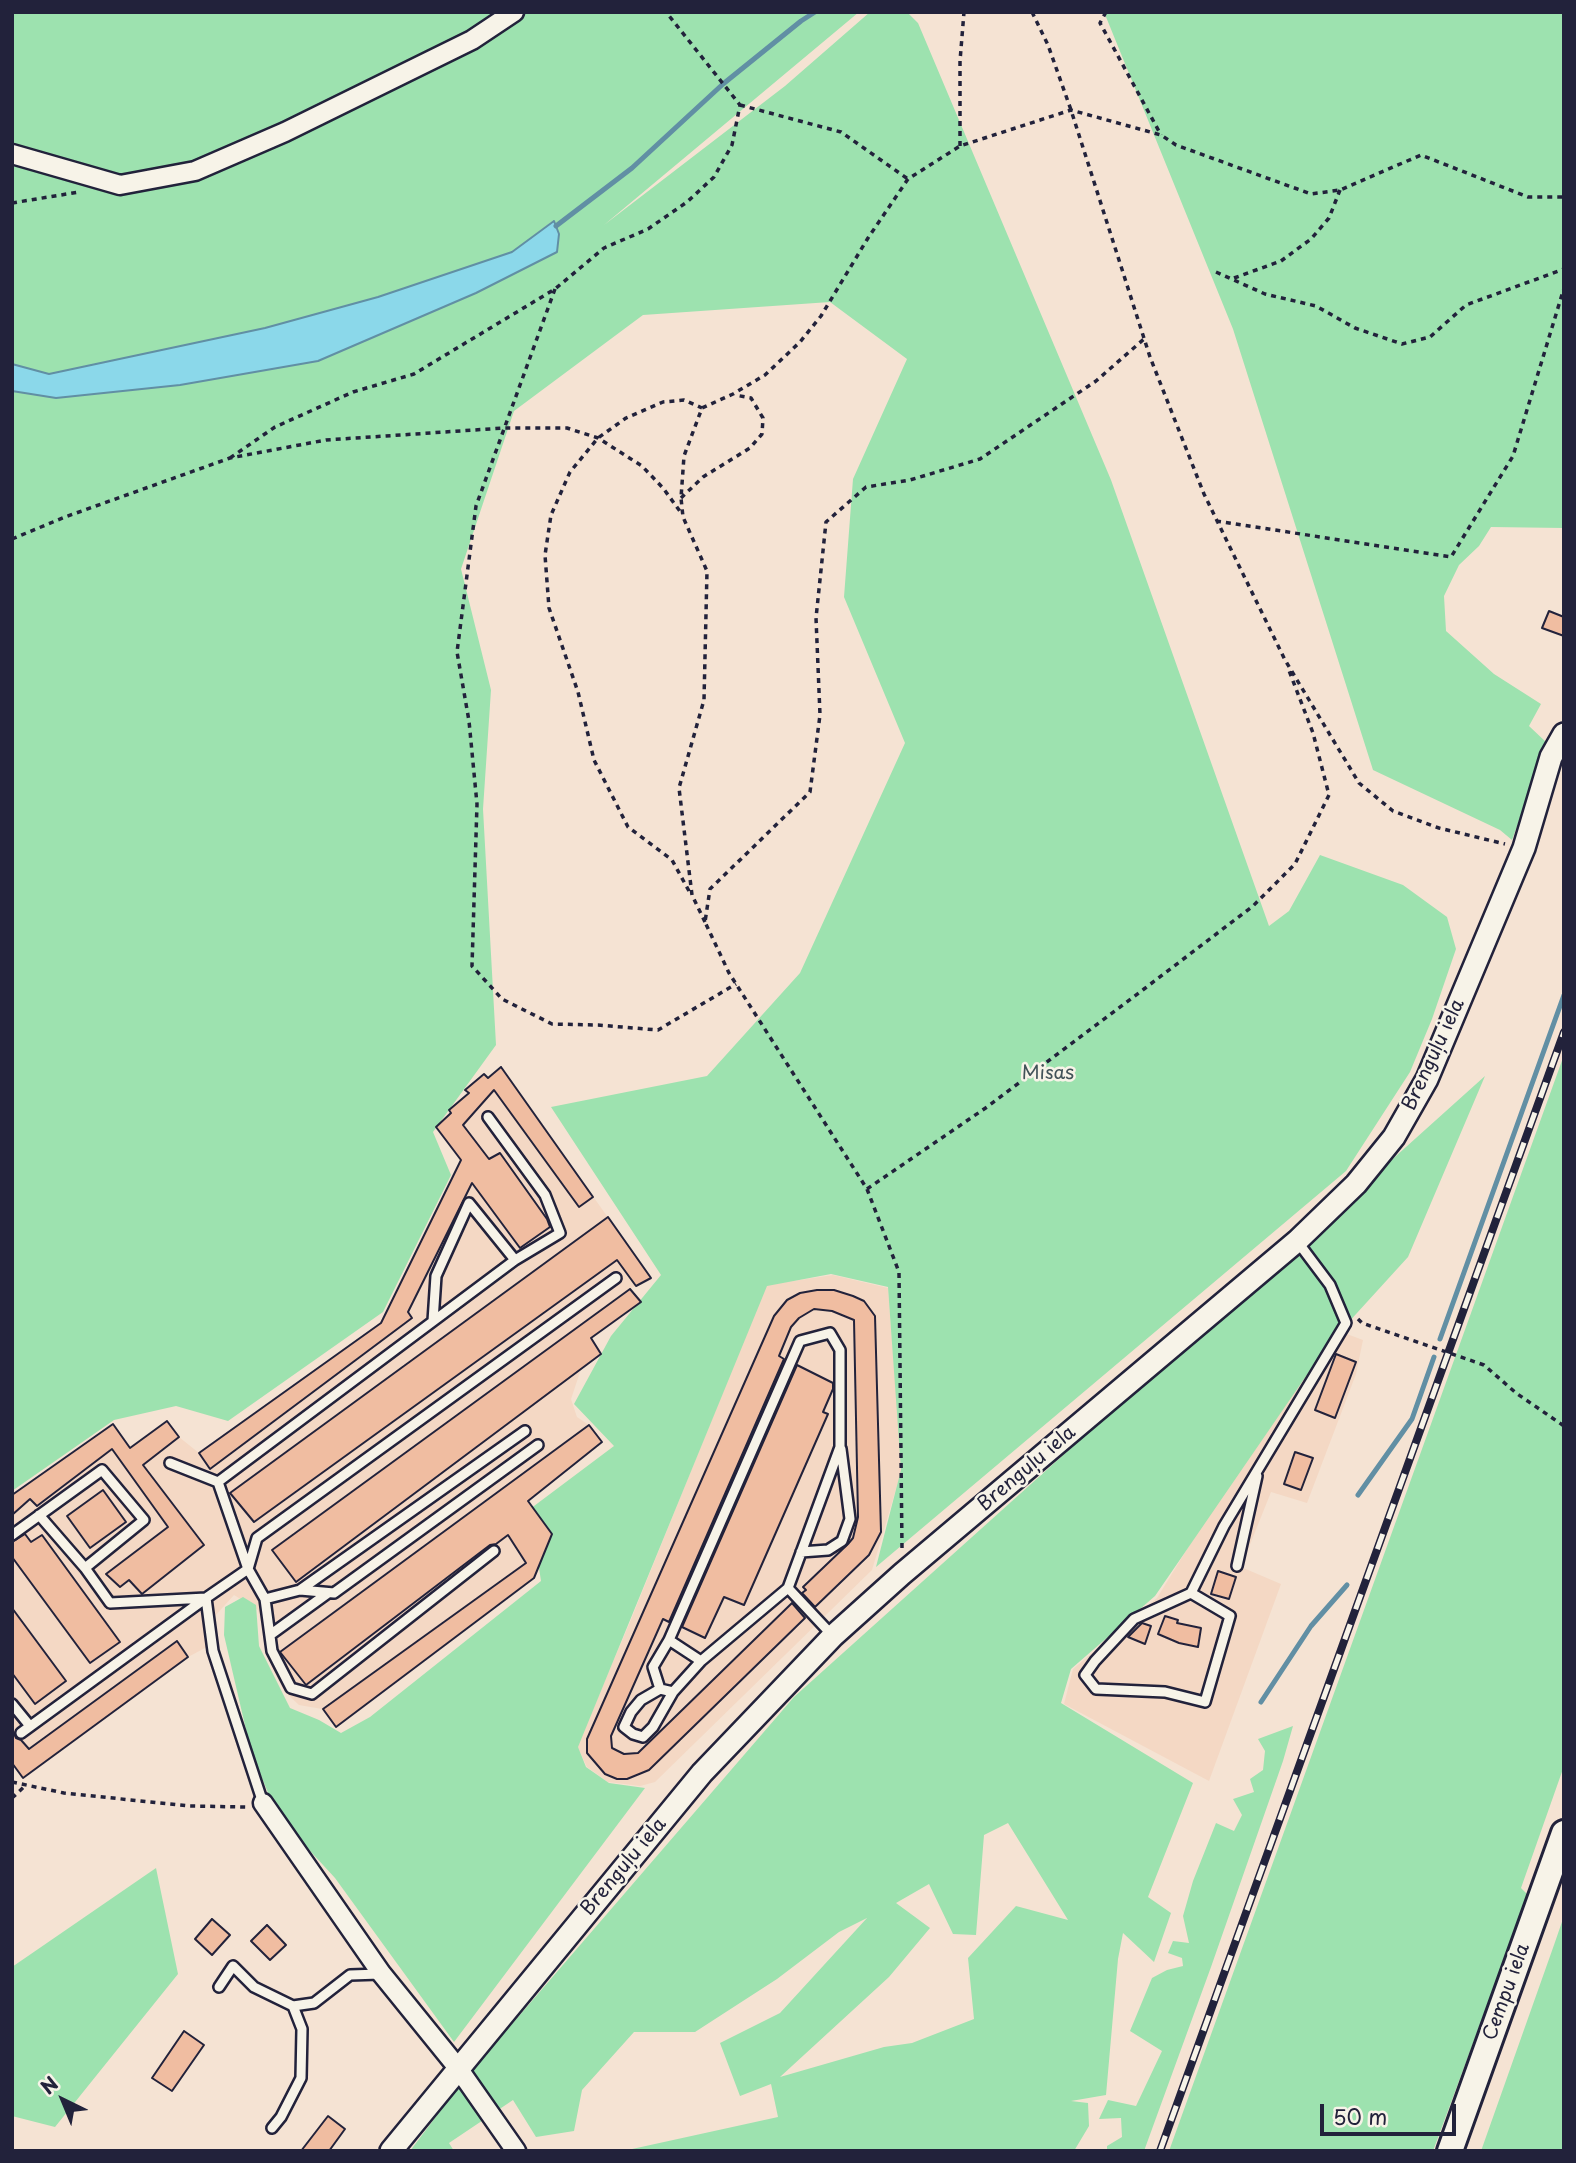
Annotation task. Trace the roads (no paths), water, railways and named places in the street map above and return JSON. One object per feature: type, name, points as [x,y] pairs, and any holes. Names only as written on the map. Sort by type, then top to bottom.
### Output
[{"type":"main road","name":"Cempu iela","points":[[1450,2151],[1564,1833]]},
{"type":"street","points":[[12,154],[120,185],[195,171],[285,132],[472,40],[514,12]]},
{"type":"street","name":"Brenguļu iela","points":[[391,2151],[702,1773],[833,1636],[902,1574],[1297,1241],[1356,1185],[1394,1137],[1427,1079],[1524,848],[1551,757],[1564,734]]},
{"type":"street","points":[[262,1803],[382,1973],[458,2068],[516,2151]]},
{"type":"lane","points":[[218,1482],[515,1260],[560,1233],[545,1195],[488,1117]]},
{"type":"lane","points":[[433,1321],[436,1276],[469,1203],[515,1260]]},
{"type":"lane","points":[[1191,1593],[1230,1616],[1205,1702],[1165,1692],[1096,1689],[1085,1675],[1134,1619],[1191,1593],[1224,1526],[1346,1323],[1330,1285],[1297,1241]]},
{"type":"lane","points":[[20,1733],[248,1569],[257,1538],[616,1278]]},
{"type":"lane","points":[[660,1689],[653,1667],[668,1640],[800,1341],[830,1333],[840,1350],[840,1447],[850,1519],[842,1541],[828,1550],[802,1552]]},
{"type":"lane","points":[[300,1590],[525,1431]]},
{"type":"lane","points":[[265,1599],[300,1590],[334,1593],[538,1445]]},
{"type":"lane","points":[[673,1692],[660,1689],[641,1700],[624,1727],[643,1737],[653,1727],[673,1692],[701,1661],[788,1588],[840,1447]]},
{"type":"lane","points":[[170,1462],[218,1482],[248,1569],[265,1599],[272,1651],[291,1688],[312,1694],[495,1551]]},
{"type":"lane","points":[[1237,1566],[1259,1468]]},
{"type":"lane","points":[[12,1535],[102,1470],[144,1520],[85,1567]]},
{"type":"lane","points":[[40,1515],[85,1567],[110,1603],[206,1598]]},
{"type":"lane","points":[[788,1588],[833,1636]]},
{"type":"lane","points":[[270,1635],[328,1592]]},
{"type":"lane","points":[[206,1598],[213,1651],[262,1803]]},
{"type":"lane","points":[[668,1640],[701,1661]]},
{"type":"lane","points":[[12,1704],[30,1726]]},
{"type":"lane","points":[[219,1987],[233,1966],[254,1987],[293,2006],[314,2003],[350,1975],[382,1973]]},
{"type":"lane","points":[[272,2128],[281,2117],[301,2078],[302,2029],[293,2006]]},
{"type":"water","points":[[554,221],[559,234],[557,252],[476,293],[318,361],[180,385],[56,398],[12,391],[12,364],[49,374],[265,328],[378,297],[512,252]]},
{"type":"waterway","points":[[556,226],[632,168],[723,84],[815,12]]},
{"type":"waterway","points":[[1440,1339],[1564,995]]},
{"type":"waterway","points":[[1358,1495],[1412,1419],[1434,1357]]},
{"type":"waterway","points":[[1261,1702],[1311,1626],[1347,1585]]},
{"type":"railway","points":[[1160,2151],[1564,1032]]},
{"type":"park label","name":"Misas","points":[[1048,1074]]}]
